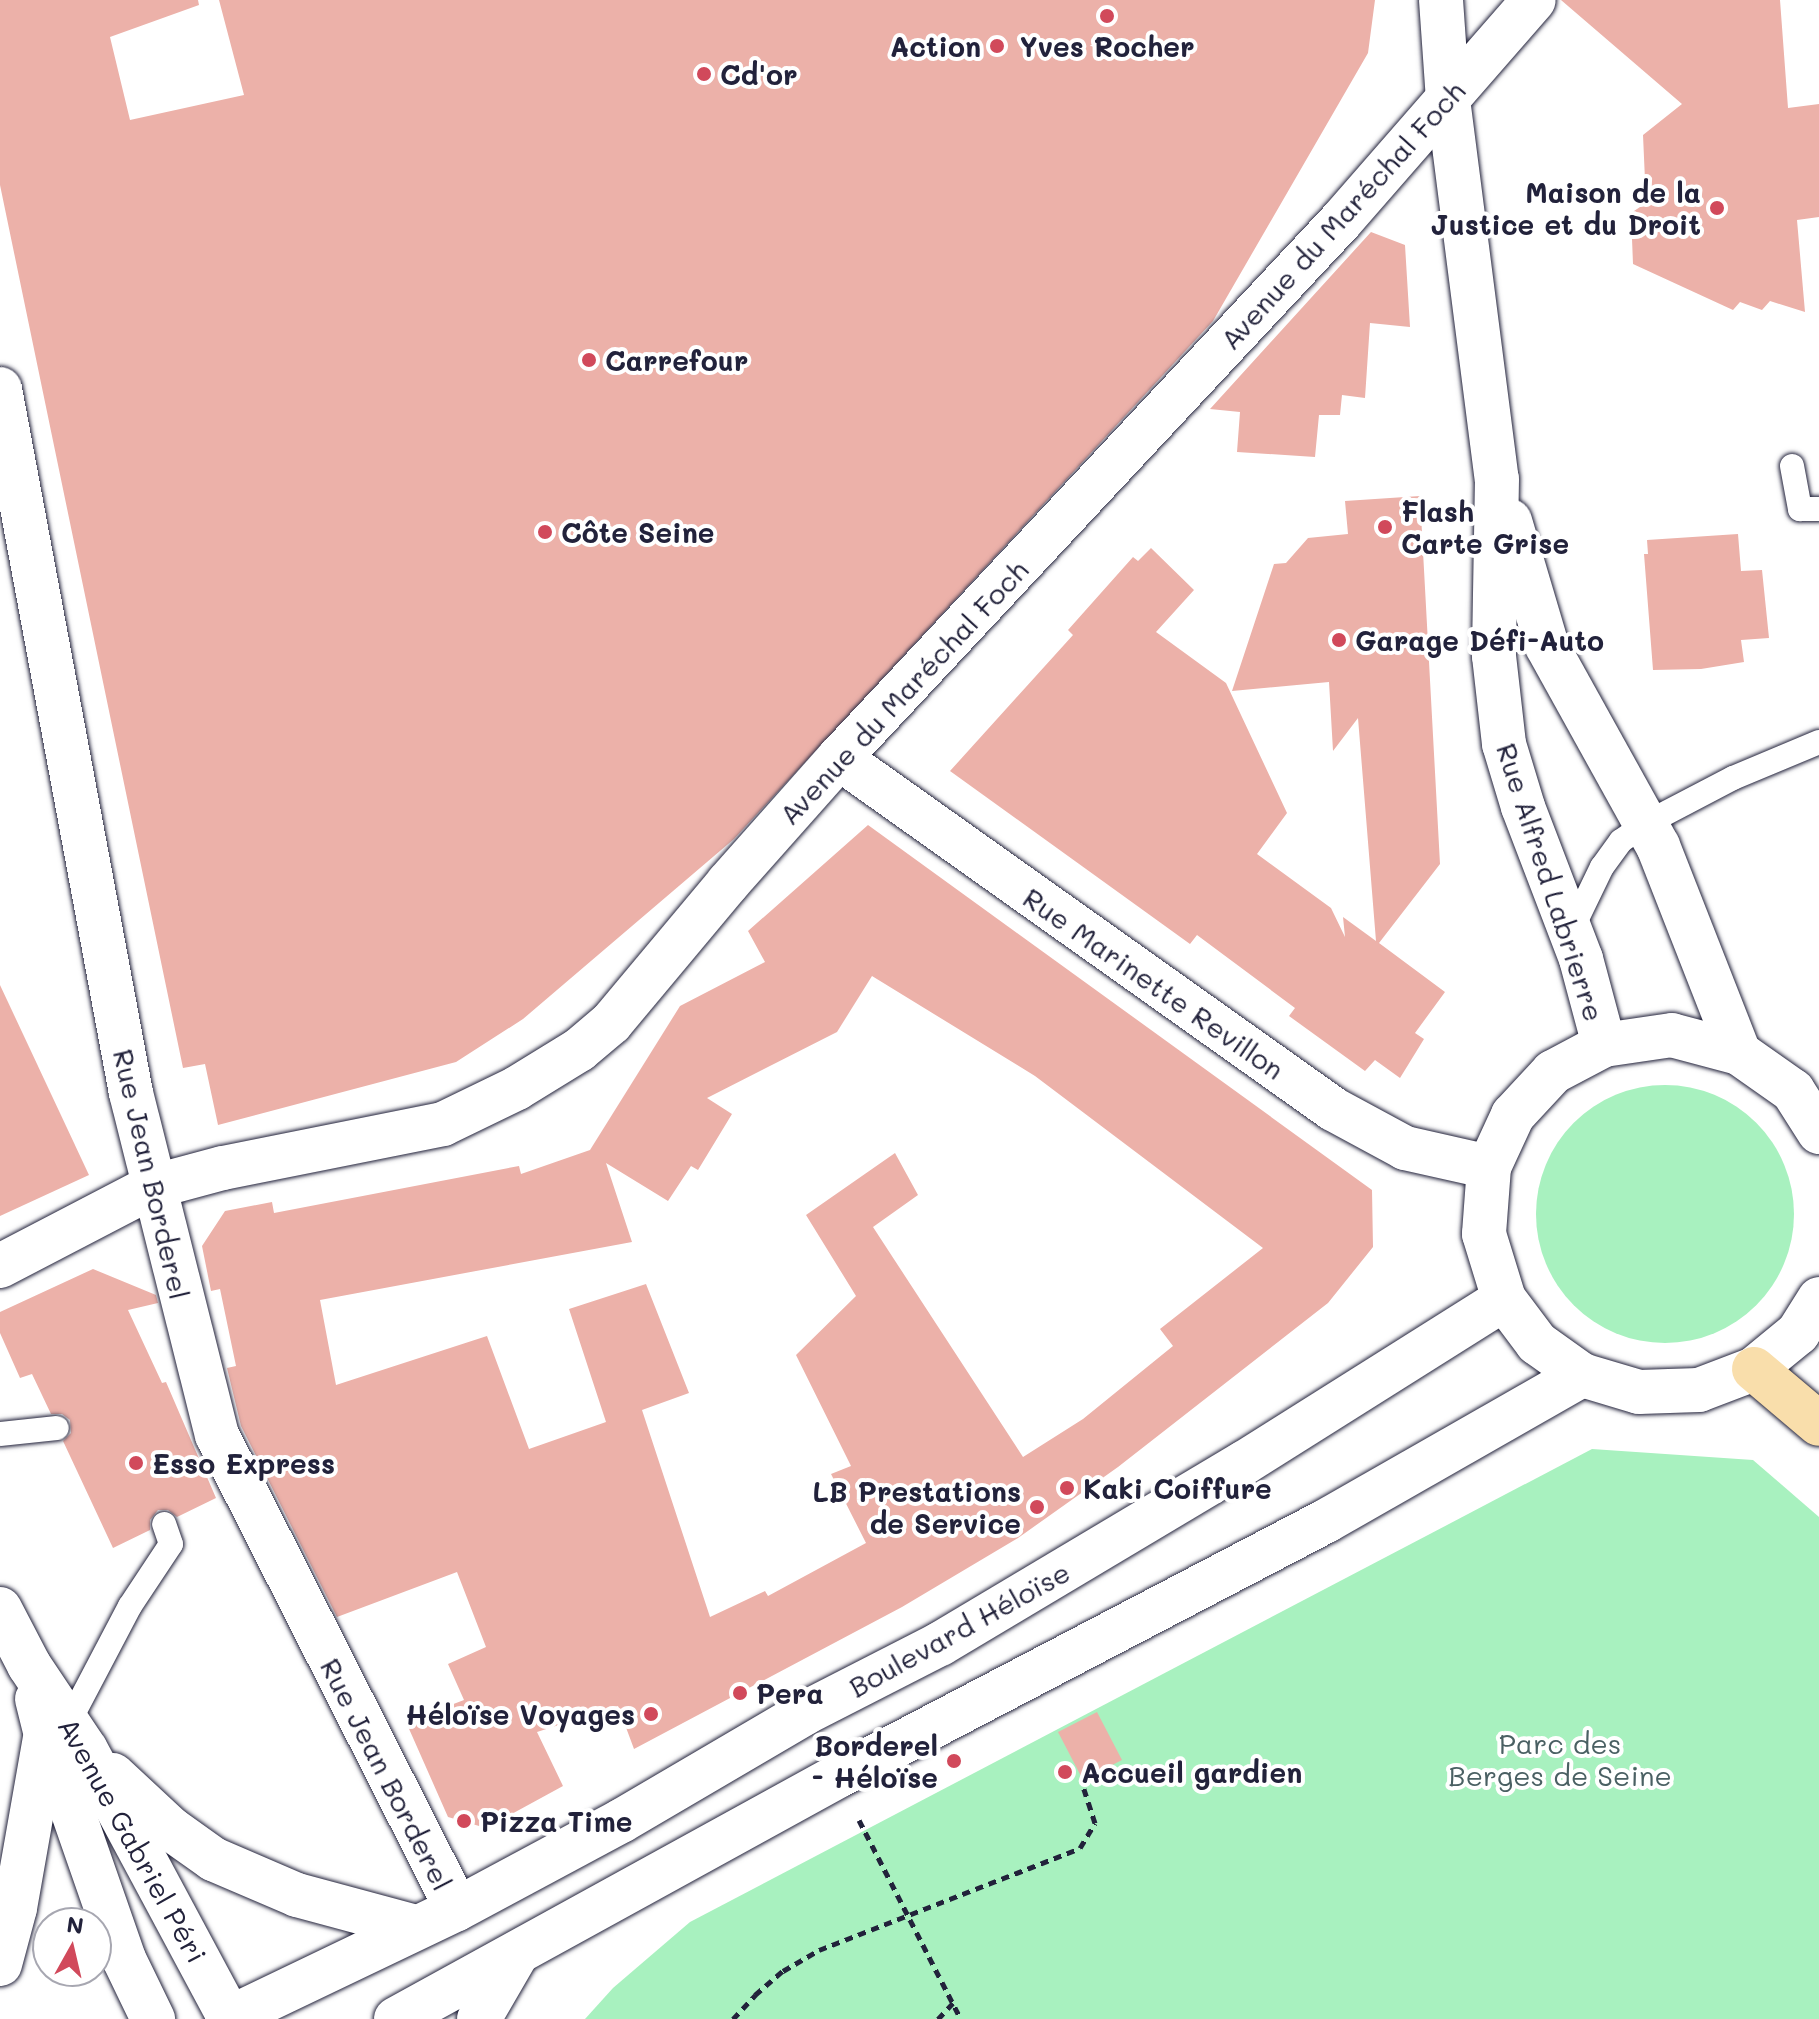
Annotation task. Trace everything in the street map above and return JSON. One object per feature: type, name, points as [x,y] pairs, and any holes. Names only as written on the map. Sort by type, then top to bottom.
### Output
[{"type":"main road","name":"Rue Alfred Labrierre","points":[[1441,0],[1448,99],[1497,479],[1494,656],[1504,744],[1523,807],[1571,931],[1604,1045]]},
{"type":"main road","name":"Avenue du Maréchal Foch","points":[[0,1266],[152,1187],[223,1168],[443,1124],[517,1088],[579,1050],[611,1023],[728,883],[839,758],[1330,232],[1534,0]]},
{"type":"main road","name":"Rue Jean Borderel","points":[[0,389],[128,1077],[152,1187],[217,1435],[457,1909]]},
{"type":"main road","name":"Rue Alfred Labrierre","points":[[1497,479],[1547,646],[1658,846],[1739,1053]]},
{"type":"main road","name":"Rue Marinette Revillon","points":[[839,758],[1333,1109],[1405,1148],[1489,1167]]},
{"type":"main road","points":[[1819,1132],[1793,1091],[1739,1053],[1672,1035],[1604,1045],[1553,1072],[1513,1115],[1489,1167],[1484,1234],[1504,1299],[1537,1343],[1582,1375],[1639,1392],[1699,1390],[1754,1369],[1798,1333],[1819,1299]]},
{"type":"main road","name":"Boulevard Héloïse","points":[[229,2019],[457,1909],[621,1821],[805,1713],[940,1644],[1231,1471],[1504,1299]]},
{"type":"main road","points":[[1754,1369],[1819,1424]]},
{"type":"main road","points":[[396,2019],[515,1957],[838,1776],[1326,1521],[1582,1375]]},
{"type":"main road","name":"Avenue Gabriel Péri","points":[[0,1609],[67,1736],[229,2019]]},
{"type":"main road","points":[[0,1964],[67,1736],[171,1829],[213,1859],[297,1895],[416,1927]]},
{"type":"main road","name":"Avenue Gabriel Péri","points":[[67,1736],[124,1959],[153,2019]]},
{"type":"main road","points":[[479,2019],[515,1957]]},
{"type":"lane","points":[[1792,466],[1800,509],[1819,509]]},
{"type":"lane","points":[[1571,931],[1602,867],[1621,841],[1645,824],[1733,778],[1819,742]]},
{"type":"lane","points":[[0,1434],[57,1428]]},
{"type":"lane","points":[[67,1736],[130,1606],[171,1544],[164,1524]]},
{"type":"path","points":[[733,2019],[783,1971],[819,1950],[909,1918],[1080,1848],[1095,1823],[1083,1787]]},
{"type":"path","points":[[857,1816],[961,2019]]},
{"type":"path","points":[[938,2019],[953,2003]]},
{"type":"green space","points":[[1665,1085],[1714,1095],[1756,1123],[1784,1165],[1794,1214],[1784,1263],[1756,1305],[1714,1333],[1665,1343],[1616,1333],[1574,1305],[1546,1263],[1536,1214],[1546,1165],[1574,1123],[1616,1095]]},
{"type":"green space","name":"Parc des Berges de Seine","points":[[1592,1449],[1753,1460],[1819,1517],[1819,2019],[585,2019],[613,1988],[690,1922]]},
{"type":"building","name":"Côte Seine","points":[[0,0],[198,0],[199,5],[110,37],[130,120],[244,95],[219,0],[1375,0],[1368,53],[1213,321],[734,839],[523,1019],[456,1062],[218,1125],[205,1064],[183,1068],[0,185]]},
{"type":"building","points":[[1561,0],[1780,0],[1788,108],[1819,104],[1819,217],[1797,220],[1805,312],[1770,301],[1762,310],[1740,302],[1733,310],[1633,264],[1631,213],[1646,203],[1643,135],[1682,104]]},
{"type":"building","points":[[1371,232],[1405,245],[1410,327],[1370,323],[1365,398],[1342,395],[1340,415],[1319,415],[1315,457],[1237,452],[1240,412],[1210,409]]},
{"type":"building","points":[[1420,496],[1440,864],[1379,943],[1445,992],[1415,1033],[1424,1039],[1400,1078],[1375,1060],[1365,1071],[1289,1016],[1295,1008],[1197,935],[1190,944],[950,771],[1073,635],[1068,630],[1133,557],[1138,561],[1151,548],[1194,590],[1156,632],[1226,683],[1287,813],[1257,854],[1331,908],[1345,937],[1343,917],[1376,941],[1358,718],[1333,751],[1329,682],[1232,691],[1274,564],[1286,563],[1308,538],[1348,534],[1345,501]]},
{"type":"building","points":[[1738,534],[1741,571],[1762,570],[1769,638],[1741,640],[1744,662],[1701,669],[1653,670],[1644,554],[1648,554],[1647,540]]},
{"type":"building","points":[[868,825],[1372,1190],[1373,1247],[1328,1303],[1118,1467],[1018,1538],[902,1607],[634,1749],[618,1706],[537,1732],[563,1786],[486,1828],[448,1817],[406,1722],[464,1700],[448,1664],[486,1647],[457,1572],[337,1617],[241,1426],[227,1368],[236,1366],[220,1289],[211,1291],[202,1246],[225,1211],[272,1202],[274,1213],[519,1166],[521,1174],[590,1150],[680,1006],[765,962],[748,931]],"holes":[[[872,976],[1035,1076],[1263,1248],[1160,1329],[1173,1346],[1083,1419],[1023,1457],[873,1227],[918,1195],[895,1153],[806,1215],[856,1296],[796,1355],[851,1466],[831,1474],[866,1543],[768,1596],[765,1591],[710,1617],[642,1410],[689,1393],[646,1284],[569,1309],[606,1422],[529,1449],[487,1336],[336,1385],[320,1300],[632,1242],[606,1163],[668,1201],[691,1166],[698,1170],[732,1114],[707,1098],[837,1032]]]},
{"type":"building","points":[[0,985],[89,1175],[0,1216]]},
{"type":"building","name":"Esso Express","points":[[93,1269],[156,1295],[158,1303],[128,1310],[162,1383],[166,1382],[216,1498],[177,1517],[168,1510],[158,1510],[150,1520],[150,1530],[113,1548],[63,1441],[71,1433],[70,1420],[62,1414],[51,1414],[32,1374],[20,1378],[0,1333],[0,1312]]},
{"type":"building","points":[[1097,1712],[1122,1760],[1083,1780],[1058,1732]]},
{"type":"place","name":"Yves Rocher","points":[[1107,16]]},
{"type":"place","name":"Action","points":[[997,46]]},
{"type":"place","name":"Cd'or","points":[[704,74]]},
{"type":"place","name":"Maison de la Justice et du Droit","points":[[1717,208]]},
{"type":"place","name":"Carrefour","points":[[589,360]]},
{"type":"place","name":"Flash Carte Grise","points":[[1385,527]]},
{"type":"place","name":"Côte Seine","points":[[545,532]]},
{"type":"place","name":"Garage Défi-Auto","points":[[1339,640]]},
{"type":"place","name":"Esso Express","points":[[136,1463]]},
{"type":"place","name":"Kaki Coiffure","points":[[1067,1488]]},
{"type":"place","name":"LB Prestations de Service","points":[[1037,1507]]},
{"type":"place","name":"Pera","points":[[740,1693]]},
{"type":"place","name":"Héloïse Voyages","points":[[651,1714]]},
{"type":"place","name":"Borderel - Héloïse","points":[[954,1761]]},
{"type":"place","name":"Accueil gardien","points":[[1065,1772]]},
{"type":"place","name":"Pizza Time","points":[[464,1821]]}]
